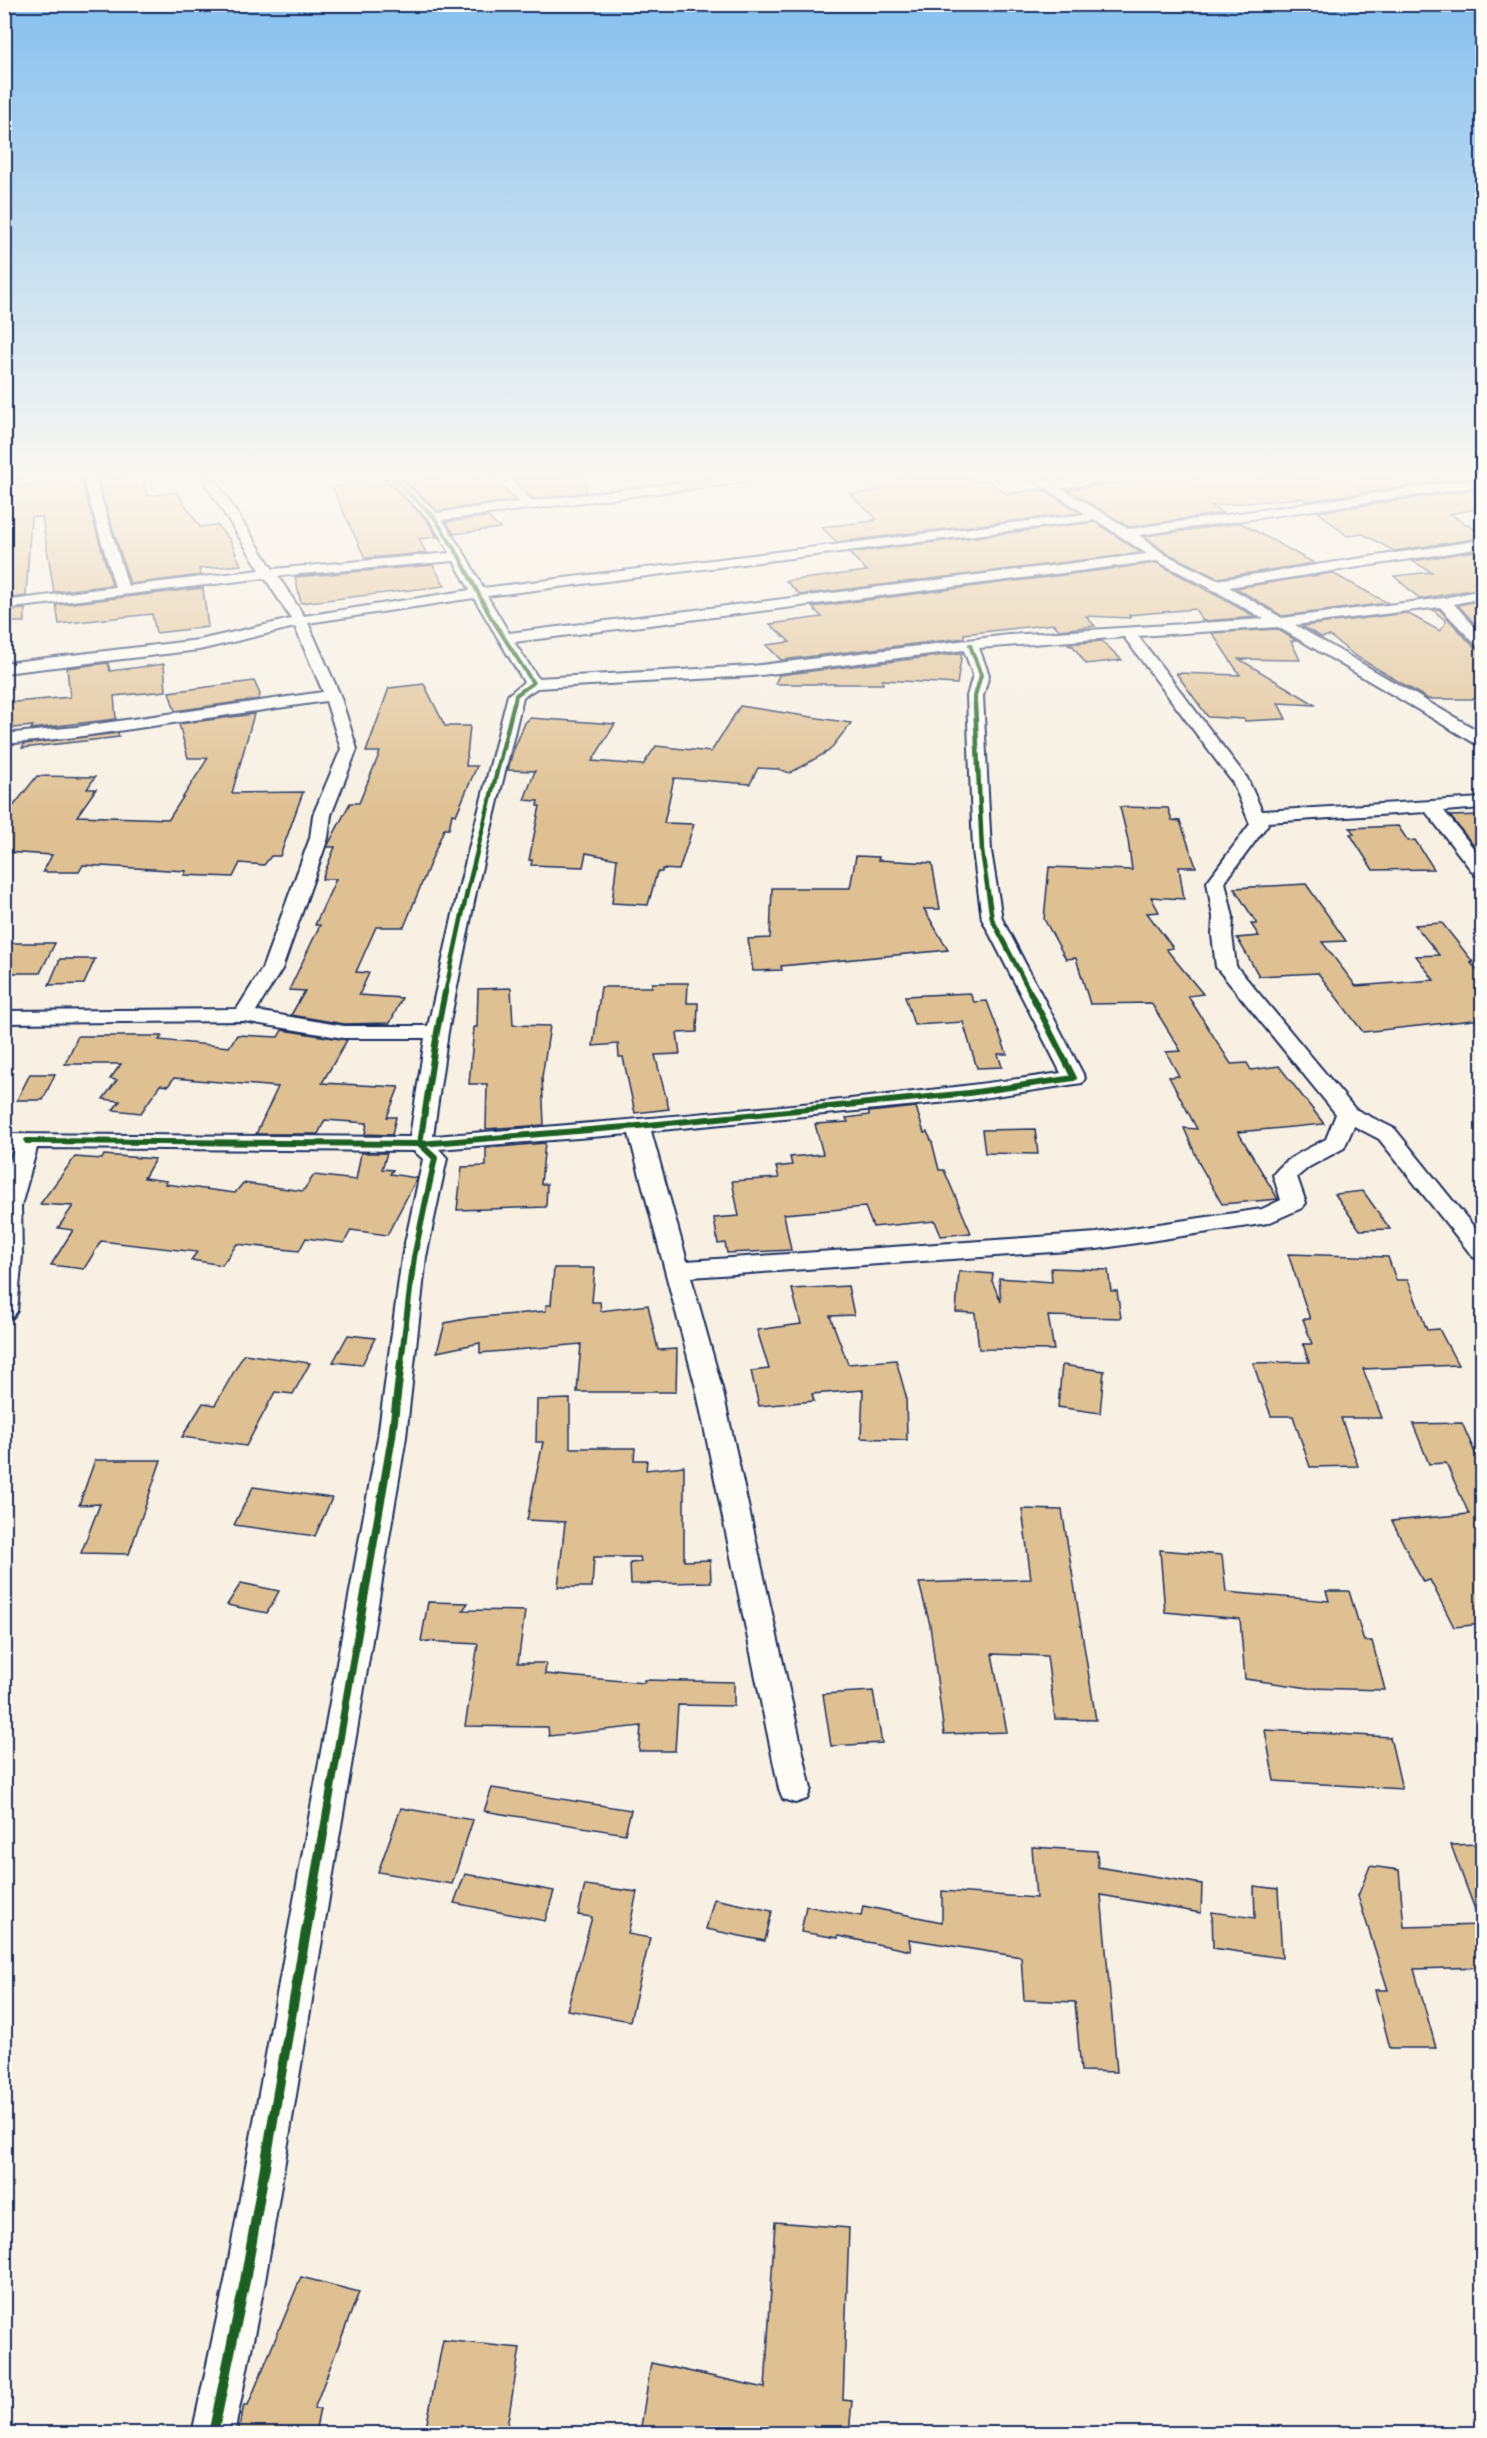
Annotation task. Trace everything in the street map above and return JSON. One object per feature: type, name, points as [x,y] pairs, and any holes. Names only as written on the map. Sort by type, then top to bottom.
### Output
[{"type":"street","points":[[4,606],[123,592]]},
{"type":"street","points":[[243,1015],[272,969],[319,838],[322,815],[349,749],[332,695],[300,621],[282,592]]},
{"type":"street","points":[[4,668],[199,645],[300,621],[497,592]]},
{"type":"street","points":[[506,638],[879,592]]},
{"type":"street","points":[[1227,592],[1482,740]]},
{"type":"street","points":[[479,594],[532,683]]},
{"type":"street","points":[[420,1144],[437,1032],[467,892],[516,695],[532,683],[752,670],[970,645],[1278,622],[1444,602],[1482,594]]},
{"type":"street","points":[[1444,602],[1482,643]]},
{"type":"street","points":[[1128,633],[1241,782],[1259,824],[1216,882],[1223,917],[1222,935],[1226,967],[1347,1114],[1387,1134],[1482,1252]]},
{"type":"street","points":[[4,1311],[9,1206],[16,1141],[420,1144],[638,1126],[969,1093],[1074,1078],[992,919],[982,851],[980,815],[975,696],[981,675],[970,645]]},
{"type":"street","points":[[4,739],[76,732],[332,695]]},
{"type":"street","points":[[1256,817],[1482,803]]},
{"type":"street","points":[[1431,806],[1482,871]]},
{"type":"street","points":[[4,1017],[243,1015],[344,1032],[437,1032]]},
{"type":"street","points":[[678,1270],[1097,1241],[1268,1216],[1294,1203],[1285,1175],[1301,1162],[1336,1143],[1347,1114]]},
{"type":"street","points":[[638,1126],[709,1388],[795,1789]]},
{"type":"street","points":[[213,2433],[245,2281],[392,1437],[414,1257],[435,1158],[420,1144]]},
{"type":"building","points":[[8,592],[26,592],[26,596],[9,598]]},
{"type":"building","points":[[170,592],[203,592],[208,627],[156,633],[152,614],[59,624],[56,605]]},
{"type":"building","points":[[298,592],[396,592],[301,603]]},
{"type":"building","points":[[797,592],[826,592],[800,595]]},
{"type":"building","points":[[931,592],[1210,592],[1256,617],[1203,621],[1195,609],[1129,615],[1130,618],[1086,616],[1095,626],[1059,630],[1054,624],[964,634],[964,638],[781,660],[766,645],[790,642],[770,624],[822,617],[812,607]]},
{"type":"building","points":[[1242,592],[1367,592],[1388,603],[1282,616]]},
{"type":"building","points":[[1412,592],[1461,592],[1420,599]]},
{"type":"building","points":[[1482,600],[1482,632],[1458,605]]},
{"type":"building","points":[[25,609],[25,622],[12,622],[11,610]]},
{"type":"building","points":[[1439,609],[1475,648],[1482,650],[1482,699],[1428,699],[1354,655],[1330,636],[1321,637],[1302,626],[1407,613],[1440,631],[1446,621],[1433,610]]},
{"type":"building","points":[[1277,629],[1297,641],[1291,641],[1300,660],[1239,659],[1316,705],[1278,703],[1286,719],[1245,721],[1244,719],[1208,717],[1176,673],[1240,675],[1212,633]]},
{"type":"building","points":[[1102,641],[1122,660],[1086,664],[1073,646],[1068,644]]},
{"type":"building","points":[[962,653],[957,684],[882,680],[883,684],[775,684],[779,675]]},
{"type":"building","points":[[108,663],[110,671],[164,664],[166,691],[114,696],[116,719],[31,729],[33,726],[4,729],[4,703],[70,697],[67,668]]},
{"type":"building","points":[[254,681],[260,694],[259,699],[175,711],[169,692]]},
{"type":"building","points":[[424,684],[445,726],[470,726],[466,766],[477,766],[456,815],[452,814],[449,829],[444,829],[404,927],[376,927],[356,972],[369,973],[359,995],[402,998],[390,1023],[344,1024],[291,1015],[305,991],[289,990],[320,925],[315,925],[336,879],[322,879],[335,847],[327,847],[350,803],[359,803],[380,752],[366,752],[389,688]]},
{"type":"building","points":[[740,706],[851,723],[829,751],[790,773],[778,769],[758,768],[750,784],[674,778],[664,823],[694,824],[679,870],[662,869],[662,872],[657,872],[648,905],[612,903],[617,859],[586,853],[583,867],[531,865],[532,860],[529,860],[540,806],[537,806],[538,801],[524,800],[535,771],[508,770],[525,723],[530,718],[615,724],[592,761],[643,765],[656,746],[711,752]]},
{"type":"building","points":[[254,714],[232,793],[303,792],[280,856],[271,856],[264,865],[240,863],[233,877],[184,875],[186,871],[83,865],[79,872],[43,872],[52,855],[4,852],[4,818],[37,776],[95,777],[87,789],[96,789],[77,816],[169,819],[208,758],[188,758],[179,724]]},
{"type":"building","points":[[118,733],[119,737],[22,748],[24,744]]},
{"type":"building","points":[[1120,807],[1168,808],[1172,820],[1180,821],[1196,867],[1179,867],[1184,899],[1151,897],[1159,912],[1147,913],[1173,948],[1166,949],[1203,994],[1188,996],[1231,1064],[1247,1063],[1251,1070],[1279,1066],[1324,1124],[1238,1132],[1278,1199],[1222,1204],[1200,1165],[1184,1128],[1197,1129],[1169,1077],[1179,1076],[1166,1052],[1181,1051],[1151,1003],[1090,1004],[1076,958],[1066,959],[1044,919],[1049,867],[1132,870]]},
{"type":"building","points":[[1482,815],[1482,856],[1450,816]]},
{"type":"building","points":[[1398,826],[1408,841],[1415,840],[1434,869],[1373,870],[1350,834],[1354,834],[1350,828]]},
{"type":"building","points":[[856,856],[879,857],[878,860],[932,863],[940,909],[924,909],[948,950],[781,966],[782,970],[753,971],[748,939],[770,938],[772,888],[850,888]]},
{"type":"building","points":[[1306,884],[1346,941],[1322,942],[1356,986],[1434,980],[1416,956],[1439,955],[1415,925],[1442,923],[1482,975],[1482,1019],[1363,1032],[1318,973],[1259,976],[1237,938],[1259,936],[1251,924],[1257,924],[1234,888]]},
{"type":"building","points":[[4,943],[55,943],[40,973],[4,973]]},
{"type":"building","points":[[60,959],[95,959],[84,984],[49,985]]},
{"type":"building","points":[[652,983],[688,983],[687,1003],[698,1003],[697,1032],[677,1033],[680,1054],[655,1055],[669,1109],[635,1113],[623,1057],[619,1057],[618,1044],[593,1046],[601,987],[652,987]]},
{"type":"building","points":[[511,988],[513,1025],[550,1026],[542,1077],[544,1125],[486,1129],[487,1084],[469,1084],[474,1027],[477,1027],[478,989]]},
{"type":"building","points":[[970,993],[974,1002],[987,1001],[1007,1054],[998,1054],[1002,1067],[977,1068],[963,1022],[914,1025],[905,996]]},
{"type":"building","points":[[282,1030],[347,1040],[322,1083],[399,1087],[387,1117],[396,1117],[392,1135],[365,1134],[367,1123],[325,1120],[318,1134],[256,1134],[278,1087],[174,1078],[168,1086],[160,1085],[141,1113],[113,1110],[120,1101],[103,1099],[117,1080],[110,1079],[121,1064],[65,1064],[78,1036],[162,1036],[159,1040],[229,1047],[237,1035],[278,1037]]},
{"type":"building","points":[[30,1074],[55,1074],[43,1100],[17,1100]]},
{"type":"building","points":[[916,1107],[924,1133],[927,1132],[932,1142],[939,1170],[944,1170],[971,1233],[941,1236],[935,1221],[873,1227],[865,1207],[784,1214],[791,1250],[727,1253],[725,1243],[718,1244],[714,1218],[739,1216],[732,1181],[779,1178],[776,1167],[792,1165],[790,1157],[823,1154],[815,1124],[848,1122],[846,1118],[869,1115],[869,1112]]},
{"type":"building","points":[[1035,1129],[1038,1154],[985,1153],[982,1130]]},
{"type":"building","points":[[545,1143],[541,1184],[547,1184],[546,1207],[457,1210],[462,1167],[486,1166],[486,1148]]},
{"type":"building","points":[[361,1153],[387,1153],[382,1169],[393,1170],[390,1174],[417,1178],[387,1235],[351,1230],[344,1243],[306,1238],[299,1251],[237,1244],[222,1265],[191,1260],[197,1252],[101,1241],[84,1269],[51,1265],[73,1230],[58,1228],[73,1206],[40,1204],[75,1157],[102,1159],[104,1155],[155,1159],[144,1178],[167,1181],[165,1184],[235,1193],[243,1183],[303,1191],[314,1175],[356,1180]]},
{"type":"building","points":[[1363,1191],[1390,1229],[1360,1230],[1335,1194]]},
{"type":"building","points":[[1288,1254],[1388,1257],[1396,1280],[1408,1280],[1427,1330],[1439,1329],[1458,1365],[1363,1369],[1382,1418],[1341,1418],[1358,1466],[1310,1467],[1293,1416],[1271,1416],[1253,1363],[1309,1362],[1303,1344],[1312,1344],[1303,1319],[1310,1319]]},
{"type":"building","points":[[554,1268],[595,1268],[592,1302],[600,1302],[601,1311],[648,1305],[658,1350],[677,1349],[676,1392],[577,1392],[581,1344],[480,1353],[480,1343],[437,1352],[445,1323],[470,1318],[546,1311],[546,1305],[551,1305]]},
{"type":"building","points":[[1051,1268],[1108,1270],[1111,1291],[1117,1291],[1121,1318],[1048,1316],[1054,1350],[979,1349],[975,1313],[956,1312],[959,1271],[993,1274],[992,1281],[1001,1302],[999,1278],[1052,1282]]},
{"type":"building","points":[[848,1286],[854,1315],[830,1316],[848,1364],[896,1360],[906,1396],[907,1440],[861,1438],[863,1390],[812,1394],[814,1401],[759,1406],[751,1371],[769,1369],[757,1330],[801,1324],[792,1289]]},
{"type":"building","points":[[348,1335],[375,1338],[362,1365],[333,1362]]},
{"type":"building","points":[[244,1354],[310,1363],[293,1394],[275,1392],[246,1446],[182,1437],[203,1403],[215,1405]]},
{"type":"building","points":[[1062,1365],[1104,1371],[1100,1413],[1058,1407]]},
{"type":"building","points":[[570,1399],[570,1448],[635,1448],[634,1460],[647,1460],[646,1470],[684,1466],[684,1561],[710,1560],[711,1582],[631,1584],[630,1563],[641,1562],[640,1557],[594,1557],[592,1587],[558,1587],[565,1522],[527,1520],[543,1442],[536,1442],[537,1400]]},
{"type":"building","points":[[1462,1423],[1482,1469],[1482,1624],[1454,1627],[1430,1580],[1423,1582],[1392,1521],[1469,1514],[1446,1463],[1429,1464],[1413,1424]]},
{"type":"building","points":[[95,1460],[161,1460],[129,1554],[81,1553],[100,1504],[79,1505]]},
{"type":"building","points":[[253,1487],[332,1498],[315,1536],[234,1525]]},
{"type":"building","points":[[1022,1509],[1062,1510],[1096,1720],[1055,1719],[1047,1656],[992,1654],[1007,1732],[944,1734],[930,1625],[919,1583],[1031,1579]]},
{"type":"building","points":[[1160,1550],[1222,1555],[1226,1592],[1329,1601],[1326,1591],[1349,1591],[1364,1641],[1372,1641],[1385,1690],[1309,1688],[1245,1679],[1240,1619],[1165,1612]]},
{"type":"building","points":[[241,1583],[279,1591],[267,1613],[227,1605]]},
{"type":"building","points":[[428,1602],[468,1603],[463,1610],[525,1611],[518,1663],[546,1663],[545,1674],[644,1683],[644,1680],[734,1682],[734,1706],[678,1705],[675,1751],[639,1751],[641,1726],[549,1736],[548,1727],[465,1726],[478,1644],[421,1641]]},
{"type":"building","points":[[873,1691],[882,1743],[831,1746],[823,1694]]},
{"type":"building","points":[[1265,1730],[1390,1737],[1402,1789],[1274,1781]]},
{"type":"building","points":[[492,1788],[631,1810],[625,1834],[484,1811]]},
{"type":"building","points":[[401,1808],[473,1820],[452,1884],[378,1872]]},
{"type":"building","points":[[1482,1844],[1482,1922],[1480,1923],[1451,1845]]},
{"type":"building","points":[[1032,1847],[1097,1851],[1098,1867],[1202,1884],[1201,1913],[1101,1895],[1117,2072],[1081,2071],[1075,2002],[1024,2000],[1021,1957],[909,1939],[911,1951],[838,1936],[838,1938],[801,1932],[806,1906],[861,1916],[863,1906],[942,1922],[942,1891],[1036,1898]]},
{"type":"building","points":[[1370,1866],[1399,1870],[1404,1927],[1482,1925],[1482,1967],[1414,1969],[1436,2048],[1390,2048],[1375,1990],[1388,1990],[1358,1896]]},
{"type":"building","points":[[465,1874],[554,1891],[545,1921],[454,1903]]},
{"type":"building","points":[[585,1885],[637,1892],[628,1934],[650,1938],[630,2021],[567,2010],[592,1917],[578,1915]]},
{"type":"building","points":[[1254,1886],[1278,1889],[1282,1958],[1213,1948],[1212,1912],[1255,1918]]},
{"type":"building","points":[[714,1899],[772,1911],[765,1941],[706,1929]]},
{"type":"building","points":[[775,2222],[849,2228],[843,2400],[852,2401],[849,2433],[640,2433],[651,2363],[765,2388]]},
{"type":"building","points":[[301,2277],[359,2292],[314,2409],[320,2409],[315,2433],[238,2433],[244,2405],[248,2405]]},
{"type":"building","points":[[443,2340],[520,2348],[506,2433],[425,2433]]},
{"type":"cycle path","points":[[213,2434],[245,2281],[392,1437],[414,1257],[435,1158],[420,1144],[437,1032],[467,892],[516,695],[533,683],[478,592]]},
{"type":"cycle path","points":[[27,1141],[420,1144],[638,1126],[969,1093],[1074,1078],[992,919],[982,851],[975,696],[981,675],[970,645]]}]
